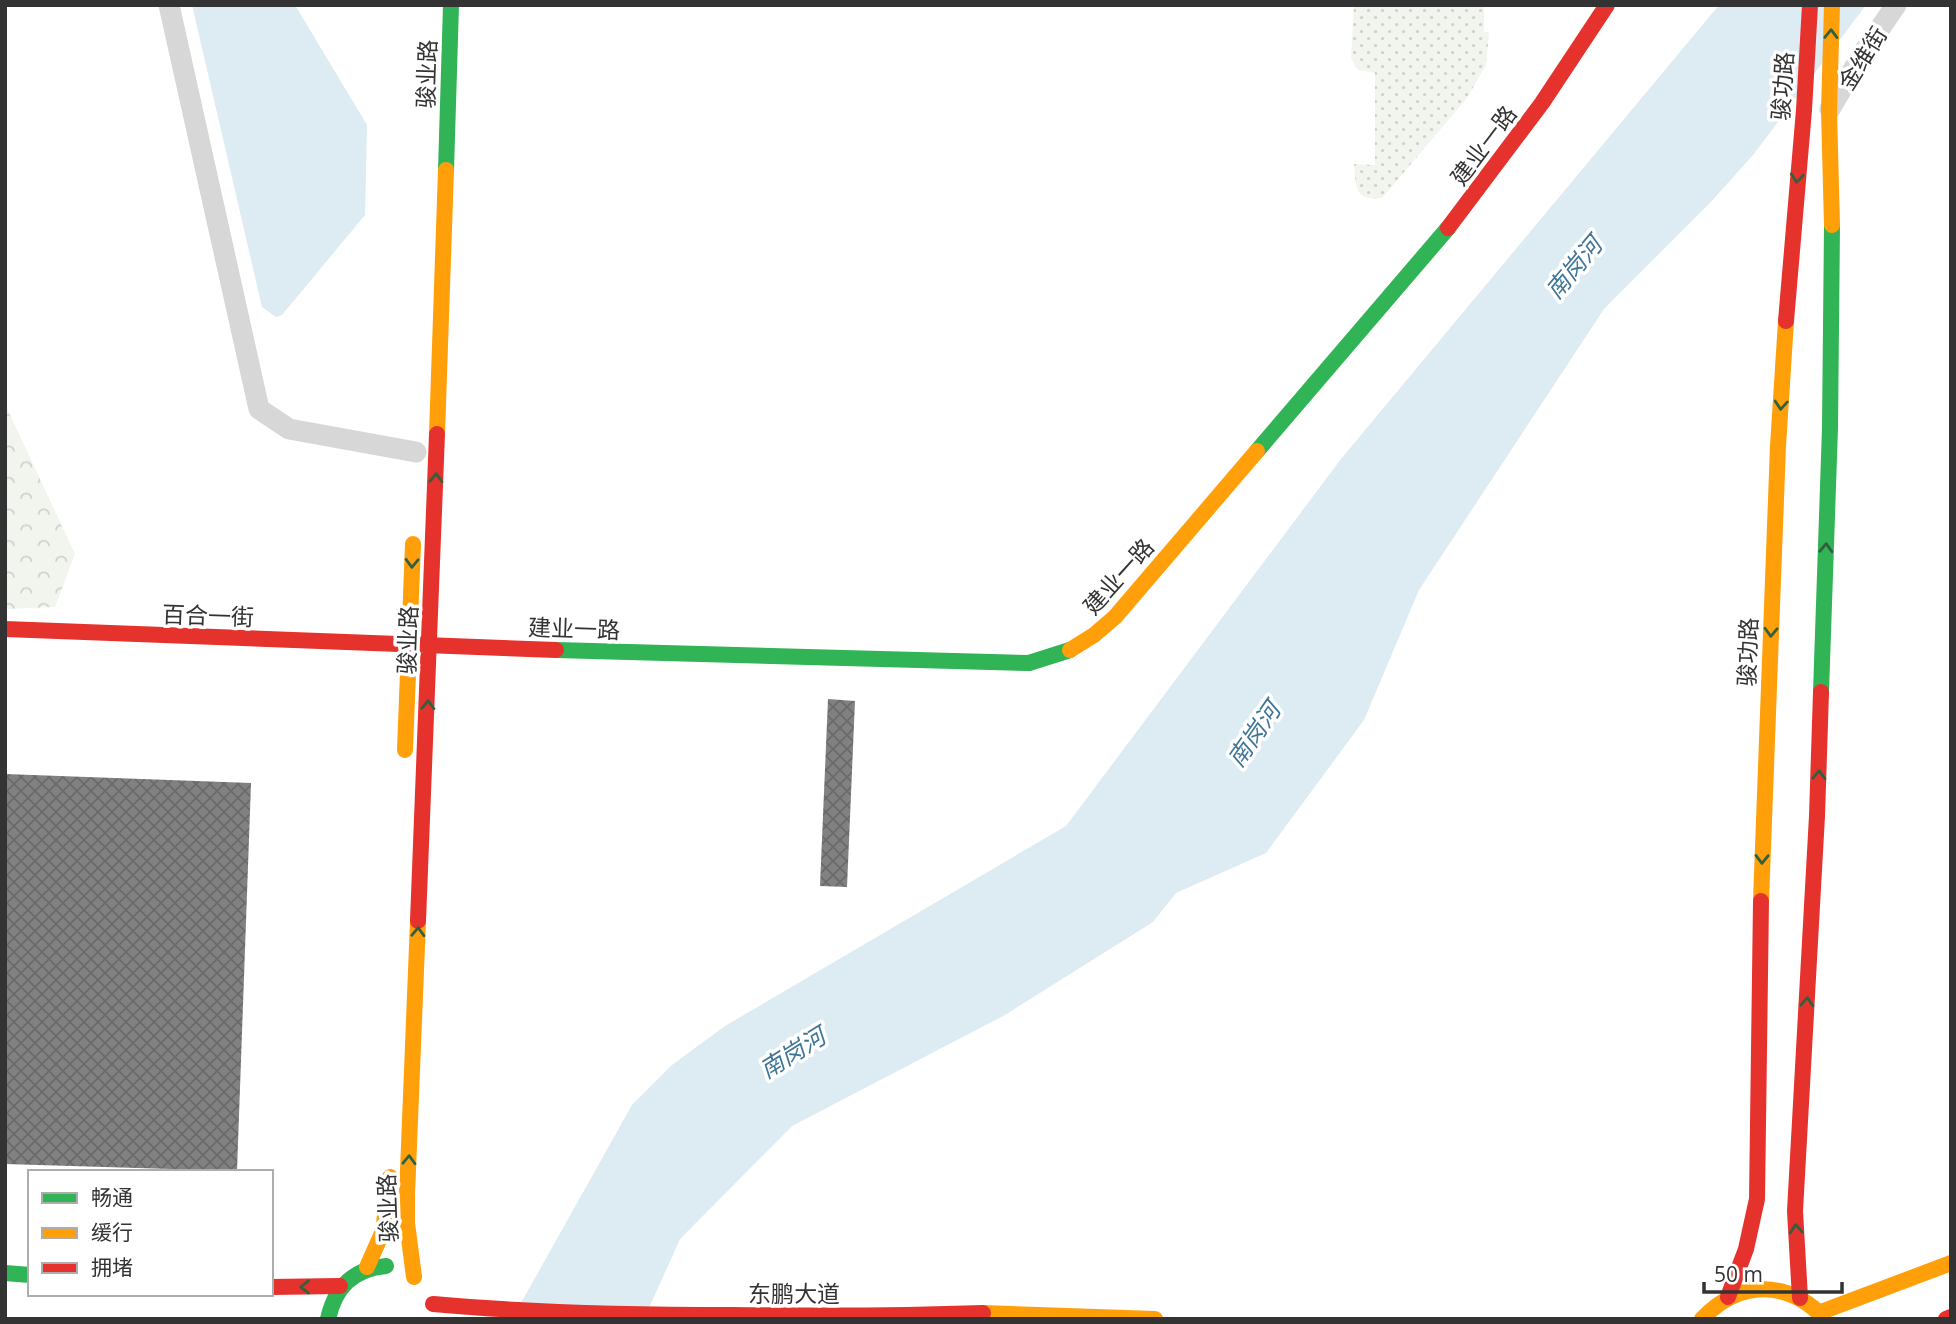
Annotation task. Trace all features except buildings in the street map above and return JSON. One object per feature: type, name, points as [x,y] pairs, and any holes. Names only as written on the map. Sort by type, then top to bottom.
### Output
[{"type":"street","points":[[169,5],[259,409],[289,429],[416,452]]},
{"type":"street","name":"骏业路","points":[[414,1276],[407,1223],[407,1195],[430,647],[451,5]]},
{"type":"street","name":"建业一路","points":[[409,646],[1029,663],[1069,653],[1097,634],[1115,617],[1455,220],[1542,103],[1607,5]]},
{"type":"street","name":"骏功路","points":[[1728,1297],[1753,1230],[1756,1199],[1763,838],[1778,446],[1810,5]]},
{"type":"street","name":"骏功路","points":[[1800,1298],[1795,1211],[1817,816],[1830,415],[1832,284],[1829,111],[1832,5]]},
{"type":"street","name":"金维街","points":[[1829,111],[1861,55],[1896,5]]},
{"type":"street","name":"骏业路","points":[[405,766],[413,533]]},
{"type":"street","name":"百合一街","points":[[5,629],[409,646]]},
{"type":"street","name":"骏业路","points":[[367,1267],[383,1231],[390,1161]]},
{"type":"street","points":[[1702,1319],[1707,1312],[1728,1297],[1752,1290],[1776,1290],[1800,1298],[1823,1315],[1951,1263]]},
{"type":"street","points":[[328,1319],[332,1301],[340,1286],[367,1267],[383,1265],[414,1276],[426,1289],[434,1311]]},
{"type":"street","points":[[5,1273],[28,1275]]},
{"type":"street","points":[[273,1287],[340,1286]]},
{"type":"street","name":"东鹏大道","points":[[434,1311],[486,1309],[659,1315],[893,1316],[1005,1312],[1155,1319]]},
{"type":"street","points":[[1946,1319],[1951,1317]]},
{"type":"green space","points":[[1354,5],[1484,5],[1484,32],[1489,33],[1486,65],[1467,98],[1382,198],[1361,195],[1356,186],[1354,164],[1375,165],[1375,73],[1358,70],[1351,58]]},
{"type":"green space","points":[[5,404],[75,554],[55,607],[5,609]]},
{"type":"water","points":[[192,5],[295,5],[367,125],[365,215],[282,315],[276,317],[262,307]]},
{"type":"water","name":"南岗河","points":[[1719,5],[1866,5],[1753,155],[1709,204],[1604,309],[1419,590],[1364,720],[1266,853],[1176,893],[1153,922],[1005,1015],[792,1126],[680,1239],[644,1319],[512,1319],[632,1105],[672,1065],[725,1026],[1066,826],[1341,459]]},
{"type":"traffic: fast","points":[[446,170],[451,5]]},
{"type":"traffic: fast","points":[[1821,692],[1830,428],[1832,225]]},
{"type":"traffic: fast","points":[[1257,451],[1448,228]]},
{"type":"traffic: fast","points":[[556,650],[1029,663],[1070,650]]},
{"type":"traffic: fast","points":[[328,1319],[335,1298],[347,1282],[364,1271],[386,1266]]},
{"type":"traffic: fast","points":[[5,1273],[28,1275]]},
{"type":"traffic: slow","points":[[1832,5],[1829,111],[1832,225]]},
{"type":"traffic: slow","points":[[437,434],[446,170]]},
{"type":"traffic: slow","points":[[1761,901],[1778,446],[1786,321]]},
{"type":"traffic: slow","points":[[1070,650],[1115,617],[1257,451]]},
{"type":"traffic: slow","points":[[405,750],[413,544]]},
{"type":"traffic: slow","points":[[414,1277],[407,1223],[407,1195],[418,921]]},
{"type":"traffic: slow","points":[[367,1267],[383,1231],[390,1177]]},
{"type":"traffic: slow","points":[[1821,1312],[1951,1263]]},
{"type":"traffic: slow","points":[[1702,1319],[1716,1306],[1732,1297],[1747,1291],[1764,1289],[1795,1297],[1811,1306],[1825,1319]]},
{"type":"traffic: slow","points":[[983,1313],[1155,1319]]},
{"type":"traffic: jam","points":[[1448,228],[1542,103],[1607,5]]},
{"type":"traffic: jam","points":[[1786,321],[1810,5]]},
{"type":"traffic: jam","points":[[418,921],[437,434]]},
{"type":"traffic: jam","points":[[5,629],[556,650]]},
{"type":"traffic: jam","points":[[1800,1298],[1795,1211],[1817,816],[1821,692]]},
{"type":"traffic: jam","points":[[1728,1297],[1746,1249],[1757,1199],[1761,901]]},
{"type":"traffic: jam","points":[[273,1287],[340,1286]]},
{"type":"traffic: jam","points":[[433,1304],[657,1315],[857,1316],[983,1313]]},
{"type":"traffic: jam","points":[[1946,1319],[1951,1317]]}]
